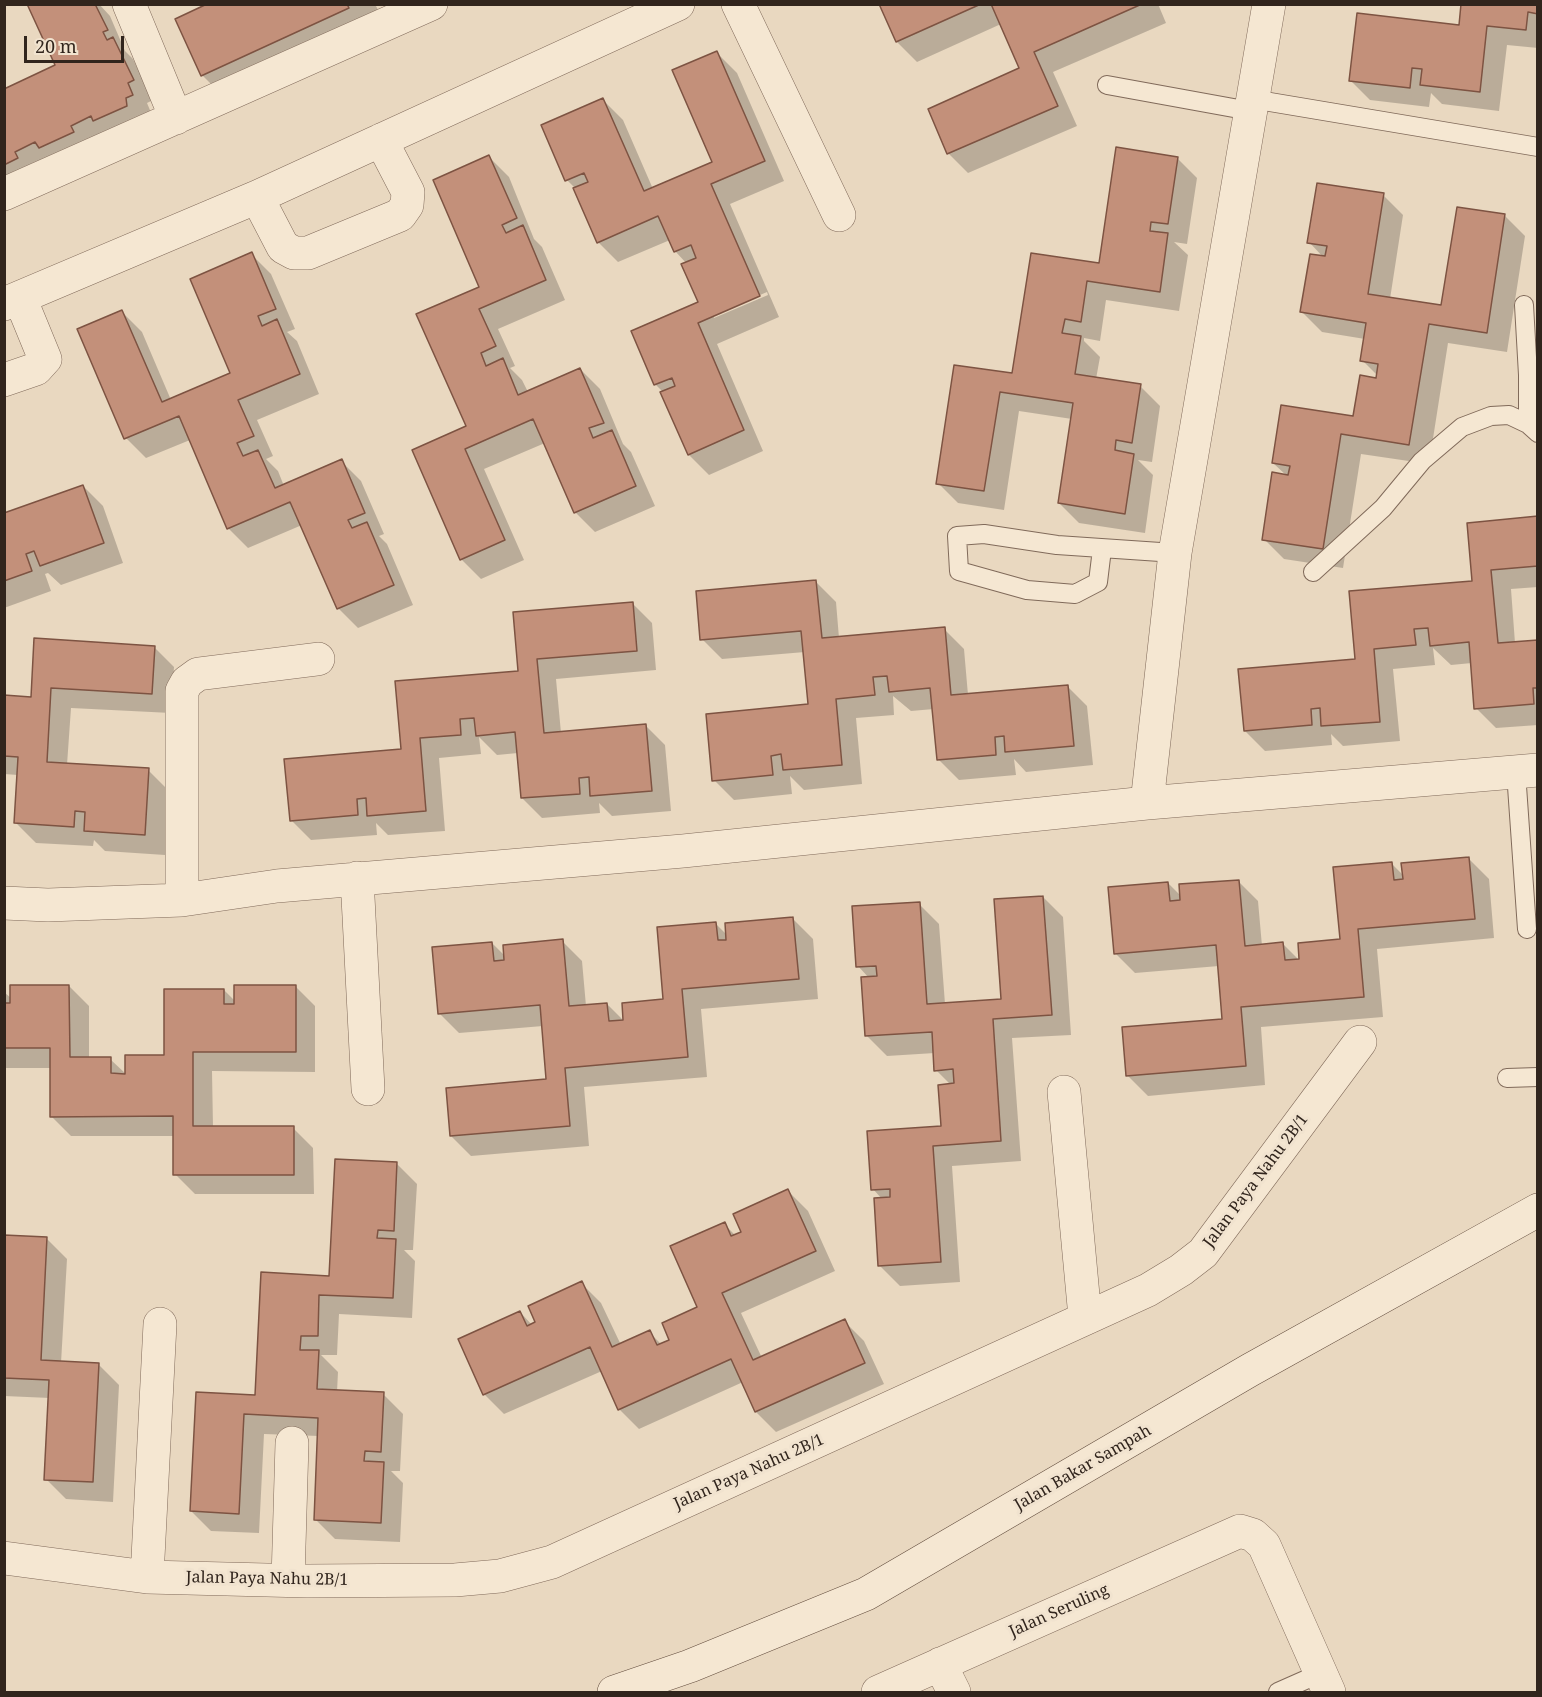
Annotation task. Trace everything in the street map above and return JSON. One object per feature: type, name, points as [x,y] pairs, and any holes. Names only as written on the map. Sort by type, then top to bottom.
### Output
[{"type":"street","points":[[129,4],[177,118]]},
{"type":"street","points":[[4,194],[177,118],[394,12],[432,4]]},
{"type":"street","points":[[4,380],[36,369],[45,358],[12,301],[257,197],[678,4]]},
{"type":"street","points":[[738,4],[839,215]]},
{"type":"street","points":[[1147,803],[1175,553],[1269,4]]},
{"type":"street","points":[[257,197],[284,248],[294,253],[308,253],[400,215],[407,205],[408,192],[381,140]]},
{"type":"street","points":[[182,900],[182,691],[187,682],[198,674],[318,659]]},
{"type":"street","points":[[4,903],[182,900],[278,886],[357,878],[683,850],[1147,803],[1527,771]]},
{"type":"street","points":[[357,878],[368,1089]]},
{"type":"street","name":"Jalan Paya Nahu 2B/1","points":[[4,1558],[147,1577],[288,1580],[455,1580],[500,1576],[552,1562],[907,1401],[1084,1317],[1148,1290],[1203,1252],[1359,1042]]},
{"type":"street","points":[[1064,1092],[1084,1317]]},
{"type":"street","name":"Jalan Bakar Sampah","points":[[614,1692],[690,1666],[866,1594],[1250,1370],[1538,1210]]},
{"type":"street","points":[[147,1577],[160,1324]]},
{"type":"street","points":[[288,1580],[292,1443]]},
{"type":"street","name":"Jalan Seruling","points":[[878,1692],[947,1678],[1240,1531],[1253,1535],[1264,1545],[1325,1683]]},
{"type":"lane","points":[[1107,85],[1538,147]]},
{"type":"lane","points":[[1524,305],[1533,428]]},
{"type":"lane","points":[[1313,572],[1383,508],[1422,461],[1462,427],[1491,416],[1509,415],[1533,428]]},
{"type":"lane","points":[[1102,549],[1098,582],[1075,594],[1027,590],[959,572],[957,536],[984,534],[1102,549],[1175,553]]},
{"type":"lane","points":[[1527,771],[1527,929]]},
{"type":"lane","points":[[1507,1078],[1538,1077]]},
{"type":"lane","points":[[1278,1692],[1325,1683]]},
{"type":"building","points":[[27,4],[95,4],[108,30],[103,32],[107,40],[113,37],[134,80],[128,83],[133,95],[126,98],[127,106],[93,121],[91,116],[71,126],[74,132],[39,148],[35,142],[15,152],[18,158],[4,165],[4,89],[55,65]]},
{"type":"building","points":[[207,4],[347,4],[349,8],[201,76],[175,19]]},
{"type":"building","points":[[879,4],[981,4],[896,42]]},
{"type":"building","points":[[991,4],[1142,4],[1034,52],[1058,106],[947,154],[928,109],[1019,68]]},
{"type":"building","points":[[1461,4],[1538,4],[1538,14],[1528,12],[1526,30],[1487,26],[1480,92],[1420,85],[1422,69],[1412,68],[1410,88],[1349,81],[1357,13],[1459,25]]},
{"type":"building","points":[[717,51],[765,161],[711,184],[760,296],[698,323],[744,430],[688,455],[660,392],[675,386],[672,378],[654,385],[631,331],[698,302],[681,264],[696,258],[691,245],[674,252],[658,216],[597,243],[573,188],[588,182],[584,173],[565,181],[541,125],[603,98],[644,191],[712,162],[672,70]]},
{"type":"building","points":[[1116,147],[1178,157],[1168,224],[1151,222],[1150,231],[1168,233],[1160,292],[1087,281],[1081,322],[1065,319],[1062,333],[1081,336],[1075,374],[1141,384],[1132,443],[1116,440],[1115,450],[1134,454],[1125,514],[1058,503],[1073,403],[1000,392],[984,491],[936,484],[954,365],[1012,373],[1031,253],[1099,263]]},
{"type":"building","points":[[489,155],[517,218],[502,225],[506,233],[523,225],[546,280],[479,309],[496,346],[481,353],[486,366],[503,358],[518,395],[580,368],[604,423],[589,428],[593,438],[612,430],[636,486],[574,513],[533,419],[465,449],[505,540],[460,560],[412,450],[466,426],[416,314],[479,287],[433,180]]},
{"type":"building","points":[[1317,183],[1384,193],[1368,294],[1441,305],[1457,207],[1505,214],[1487,333],[1429,324],[1409,445],[1341,434],[1323,549],[1262,540],[1272,472],[1288,475],[1290,466],[1272,463],[1281,405],[1353,416],[1360,375],[1376,378],[1378,364],[1360,361],[1366,323],[1300,312],[1310,254],[1325,256],[1327,246],[1307,243]]},
{"type":"building","points":[[252,252],[276,309],[258,316],[262,326],[277,319],[300,374],[238,400],[254,436],[237,443],[243,456],[258,450],[275,488],[342,459],[365,513],[348,520],[352,528],[367,522],[394,585],[337,609],[290,502],[227,529],[179,416],[124,439],[77,329],[122,310],[162,402],[230,373],[190,279]]},
{"type":"building","points":[[83,485],[104,543],[40,566],[34,551],[26,554],[32,571],[4,581],[4,513]]},
{"type":"building","points":[[1538,516],[1538,566],[1491,570],[1498,643],[1538,640],[1538,688],[1533,688],[1534,704],[1474,709],[1469,642],[1430,646],[1428,628],[1414,629],[1416,645],[1374,649],[1380,722],[1321,726],[1320,708],[1311,709],[1312,725],[1244,731],[1238,669],[1355,659],[1349,591],[1472,581],[1467,523]]},
{"type":"building","points":[[816,580],[822,638],[945,627],[951,695],[1068,685],[1074,746],[1005,752],[1004,736],[995,737],[996,755],[937,760],[930,688],[889,692],[887,676],[873,677],[875,695],[836,699],[842,765],[783,770],[781,754],[771,756],[773,775],[712,781],[706,714],[808,704],[801,631],[700,640],[696,591]]},
{"type":"building","points":[[633,602],[637,651],[537,659],[544,733],[646,724],[652,791],[590,796],[589,777],[579,778],[580,794],[521,798],[515,732],[476,736],[474,718],[460,719],[461,735],[420,738],[426,811],[367,816],[366,798],[357,799],[358,815],[290,821],[284,759],[401,749],[395,681],[518,671],[513,612]]},
{"type":"building","points":[[34,638],[155,646],[152,694],[51,688],[47,762],[149,768],[145,835],[84,831],[85,812],[75,811],[74,827],[14,823],[18,757],[4,756],[4,695],[31,697]]},
{"type":"building","points":[[1469,857],[1475,919],[1358,929],[1364,997],[1241,1007],[1246,1066],[1126,1076],[1122,1027],[1222,1019],[1216,945],[1114,954],[1108,887],[1168,882],[1170,901],[1180,900],[1179,884],[1239,880],[1245,946],[1283,942],[1285,960],[1299,959],[1298,943],[1340,939],[1333,867],[1392,862],[1394,880],[1403,879],[1401,863]]},
{"type":"building","points":[[1043,896],[1052,1015],[993,1019],[1001,1141],[933,1146],[941,1262],[878,1266],[874,1198],[890,1197],[890,1189],[871,1190],[867,1131],[941,1126],[938,1085],[954,1083],[953,1069],[934,1071],[932,1032],[865,1036],[861,977],[877,976],[876,966],[856,967],[852,906],[920,902],[927,1004],[1001,999],[994,899]]},
{"type":"building","points":[[793,917],[799,979],[682,989],[688,1057],[565,1068],[570,1126],[450,1136],[446,1088],[546,1079],[540,1005],[438,1014],[432,947],[492,942],[494,961],[504,960],[503,945],[563,939],[569,1006],[607,1003],[609,1021],[623,1020],[622,1003],[663,999],[657,927],[716,922],[718,940],[726,940],[725,923]]},
{"type":"building","points":[[10,985],[69,985],[70,1057],[111,1057],[111,1073],[125,1074],[125,1055],[164,1055],[164,989],[224,989],[224,1004],[234,1004],[234,985],[296,985],[296,1052],[193,1052],[193,1126],[294,1126],[294,1175],[173,1175],[173,1116],[50,1117],[50,1048],[4,1048],[4,1003],[10,1003]]},
{"type":"building","points":[[335,1159],[397,1162],[394,1231],[378,1230],[377,1238],[396,1239],[393,1298],[319,1295],[318,1336],[301,1336],[300,1350],[319,1350],[317,1389],[384,1392],[381,1452],[365,1451],[364,1461],[384,1462],[381,1523],[314,1520],[318,1418],[244,1414],[239,1514],[190,1511],[196,1392],[255,1395],[261,1272],[329,1276]]},
{"type":"building","points":[[788,1189],[816,1251],[722,1293],[753,1360],[845,1319],[865,1363],[755,1412],[731,1359],[618,1410],[590,1347],[483,1395],[458,1339],[520,1311],[527,1326],[535,1322],[528,1306],[582,1281],[612,1347],[650,1330],[657,1345],[669,1340],[662,1323],[697,1307],[670,1246],[725,1222],[731,1236],[741,1232],[733,1214]]},
{"type":"building","points":[[4,1235],[47,1237],[41,1360],[99,1363],[93,1482],[44,1480],[49,1380],[4,1378]]}]
